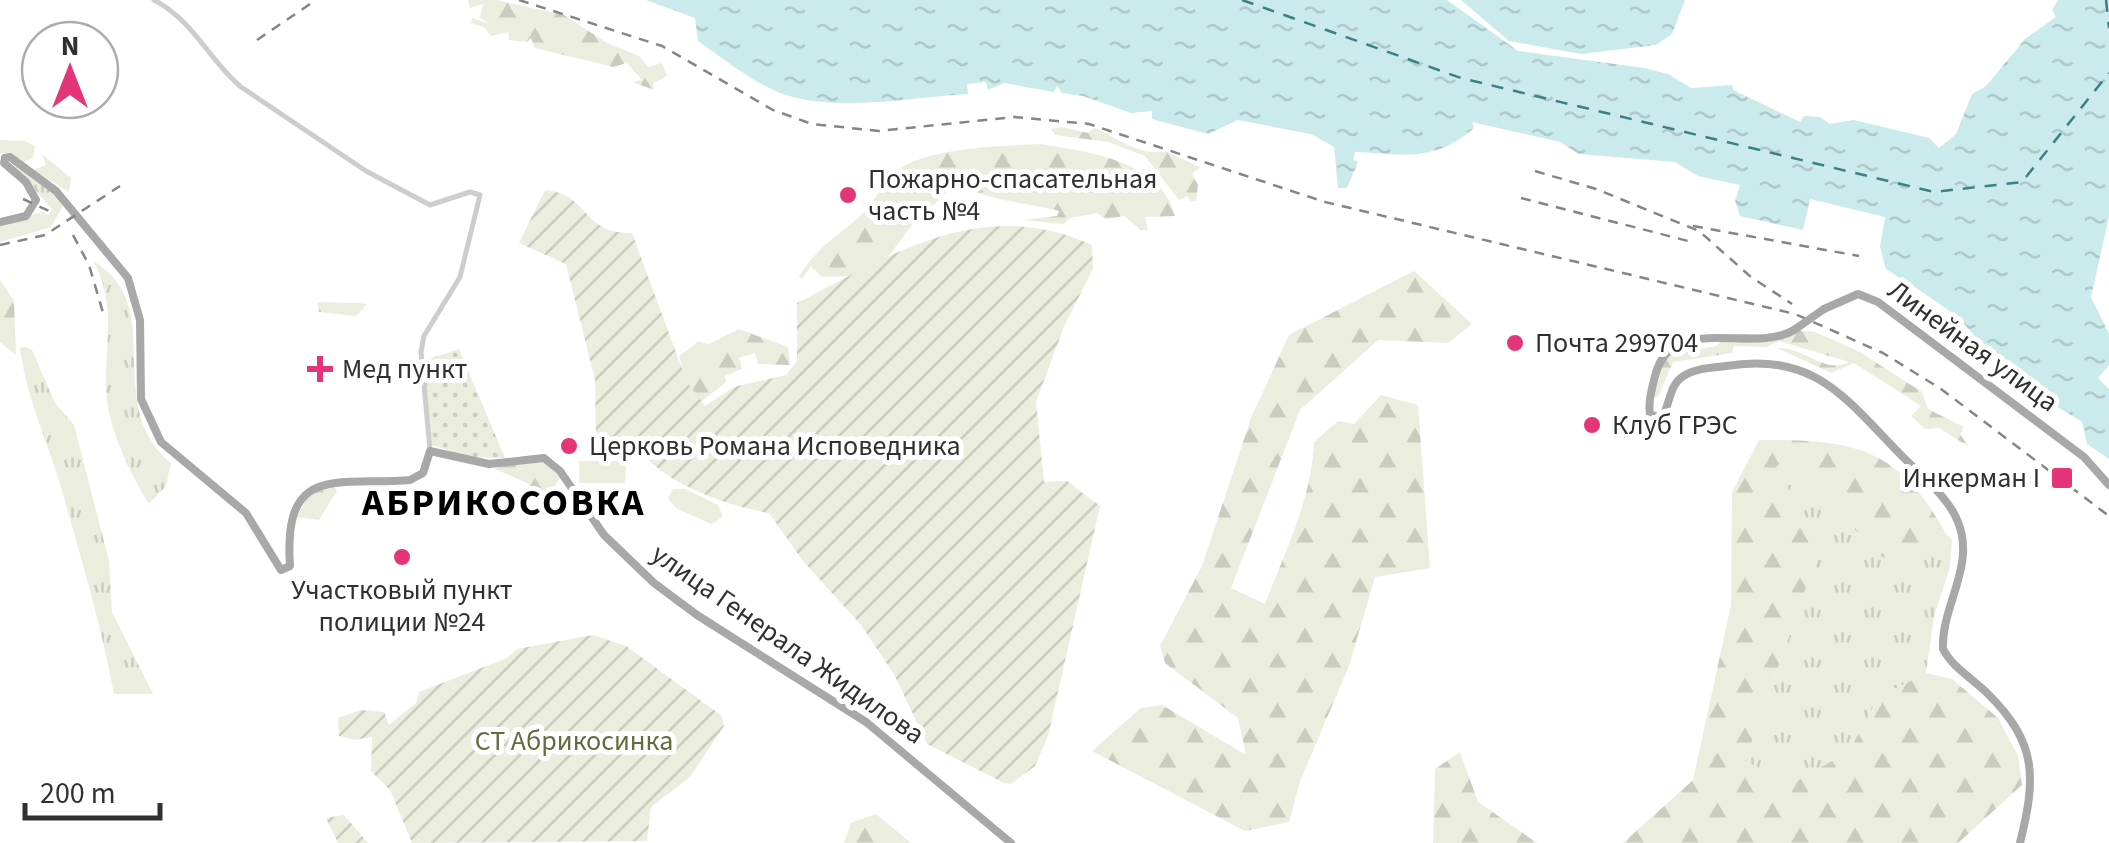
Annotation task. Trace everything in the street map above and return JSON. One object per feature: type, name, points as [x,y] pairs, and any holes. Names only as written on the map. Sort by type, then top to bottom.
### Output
[{"type":"main road","points":[[0,222],[26,216],[36,200],[26,182],[4,163],[8,156],[56,191],[128,278],[140,320],[141,399],[161,442],[246,512],[268,542],[277,565],[288,570],[292,514],[306,492],[333,480],[410,480],[422,472],[430,450]]},
{"type":"main road","name":"Линейная улица","points":[[2020,843],[2032,797],[2028,752],[2010,720],[1945,654],[1942,643],[1961,569],[1958,521],[1853,403],[1805,370],[1760,362],[1690,372],[1679,379],[1662,417],[1650,415],[1656,369],[1674,346],[1706,338],[1764,341],[1794,330],[1824,309],[1858,294],[1878,302],[2084,456],[2109,485]]},
{"type":"main road","name":"улица Генерала Жидилова","points":[[430,450],[489,464],[530,456],[549,460],[604,535],[654,583],[697,615],[866,722],[1012,843]]},
{"type":"street","points":[[154,0],[186,20],[224,72],[241,87],[366,171],[430,205],[470,192],[480,195],[460,277],[424,336],[422,388],[430,450]]},
{"type":"green space","points":[[468,0],[496,0],[564,15],[607,43],[639,56],[648,67],[662,63],[667,76],[653,83],[654,90],[632,82],[642,80],[627,63],[613,67],[535,48],[531,38],[527,42],[509,40],[508,32],[491,36],[484,27],[471,23],[472,18],[490,24],[480,18],[483,4],[470,8]]},
{"type":"green space","points":[[1062,127],[1088,133],[1095,128],[1138,149],[1165,151],[1200,167],[1192,174],[1198,185],[1196,201],[1190,201],[1188,196],[1179,200],[1145,156],[1108,142],[1055,135],[1051,129]]},
{"type":"green space","points":[[0,140],[25,141],[35,146],[33,157],[23,162],[12,153],[0,153]]},
{"type":"green space","points":[[1040,144],[1100,156],[1139,171],[1167,197],[1175,216],[1145,217],[1148,230],[1141,230],[1124,216],[1106,219],[1097,213],[1070,218],[1063,224],[1024,220],[1057,216],[1059,211],[990,197],[957,183],[929,209],[900,217],[905,220],[912,215],[916,220],[878,270],[854,282],[848,276],[822,277],[811,266],[802,279],[799,276],[821,250],[864,213],[892,175],[905,166],[941,153]]},
{"type":"green space","points":[[42,154],[71,178],[69,192],[33,170],[46,165]]},
{"type":"green space","points":[[9,160],[55,192],[63,206],[51,227],[0,242],[0,224],[42,212],[49,215],[52,209]]},
{"type":"green space","points":[[545,190],[570,199],[603,227],[632,233],[687,382],[705,406],[734,387],[786,375],[797,361],[797,303],[904,250],[976,228],[1013,226],[1052,231],[1092,245],[1093,269],[1065,324],[1036,402],[1044,482],[1067,481],[1100,506],[1048,736],[1035,766],[1011,784],[1004,783],[927,744],[895,676],[861,625],[803,561],[769,513],[696,491],[663,472],[636,447],[596,440],[595,380],[566,264],[519,243]]},
{"type":"green space","points":[[93,261],[116,280],[128,303],[140,413],[150,440],[171,463],[166,486],[149,504],[127,464],[110,418],[106,389],[107,308]]},
{"type":"green space","points":[[1414,271],[1472,324],[1448,343],[1378,340],[1300,410],[1231,588],[1265,604],[1303,504],[1314,442],[1338,421],[1354,424],[1381,395],[1418,405],[1430,568],[1375,577],[1349,666],[1300,781],[1289,822],[1245,831],[1092,751],[1141,708],[1162,705],[1246,755],[1238,718],[1165,663],[1160,646],[1202,566],[1251,418],[1289,335]]},
{"type":"green space","points":[[0,280],[14,301],[16,355],[0,342]]},
{"type":"green space","points":[[317,302],[367,304],[356,316],[319,312]]},
{"type":"green space","points":[[739,329],[788,347],[790,365],[758,364],[755,353],[739,358],[742,369],[725,376],[726,382],[701,402],[689,390],[679,356],[698,342],[709,344]]},
{"type":"green space","points":[[1785,329],[1815,332],[1858,351],[1922,392],[1928,409],[1964,427],[1960,434],[1969,447],[1939,428],[1925,429],[1911,416],[1921,406],[1854,363],[1831,373],[1777,348],[1831,365],[1849,362],[1779,341],[1766,347],[1734,346],[1732,353],[1673,362],[1658,397],[1652,398],[1660,377],[1657,368],[1668,355],[1717,346],[1726,334],[1778,335]]},
{"type":"green space","points":[[20,348],[32,350],[55,403],[74,425],[109,561],[112,612],[153,694],[114,694],[83,564],[27,383]]},
{"type":"green space","points":[[459,349],[505,458],[469,457],[432,445],[422,361]]},
{"type":"green space","points":[[1759,440],[1820,442],[1868,453],[1908,481],[1945,532],[1883,558],[1785,459],[1775,468],[1822,542],[1745,761],[1790,785],[1849,751],[1879,697],[1926,673],[1952,679],[1998,718],[2018,756],[2022,785],[1958,843],[1623,843],[1693,780],[1731,605],[1732,492]]},
{"type":"green space","points":[[540,458],[560,477],[547,501],[527,483],[493,468]]},
{"type":"green space","points":[[1784,458],[1883,558],[1945,532],[1952,540],[1950,567],[1934,616],[1926,673],[1879,697],[1849,751],[1790,785],[1745,761],[1822,542],[1774,468]]},
{"type":"green space","points":[[579,461],[626,461],[625,483],[579,483]]},
{"type":"green space","points":[[333,485],[337,491],[319,520],[297,517],[308,496]]},
{"type":"green space","points":[[673,489],[685,489],[718,505],[723,517],[711,524],[676,508],[668,498]]},
{"type":"green space","name":"СТ Абрикосинка","points":[[593,635],[626,646],[722,716],[724,726],[690,777],[651,807],[647,841],[412,843],[390,790],[371,771],[372,737],[354,740],[339,736],[338,718],[361,710],[384,712],[389,725],[416,703],[419,692],[507,658],[517,649]]},
{"type":"green space","points":[[1460,752],[1478,802],[1537,843],[1433,843],[1435,769]]},
{"type":"green space","points":[[876,814],[911,843],[844,843],[851,823]]},
{"type":"green space","points":[[344,815],[368,843],[338,843],[326,818]]},
{"type":"water","points":[[646,0],[1447,0],[1518,51],[1644,68],[1668,74],[1691,88],[1732,85],[1733,90],[1800,122],[1804,116],[1820,117],[1830,124],[1854,120],[1929,138],[1939,148],[1956,134],[1972,94],[1986,86],[2025,39],[2056,17],[2052,10],[2058,0],[2109,0],[2109,217],[2091,297],[2109,334],[2109,365],[2098,378],[2109,389],[2109,459],[2087,444],[2082,422],[2025,387],[2019,390],[1955,316],[1886,269],[1880,247],[1885,217],[1810,199],[1803,230],[1740,216],[1735,201],[1740,185],[1698,176],[1675,162],[1579,154],[1560,142],[1472,122],[1474,128],[1432,152],[1355,152],[1353,160],[1358,162],[1347,188],[1338,188],[1334,147],[1311,134],[1238,120],[1208,134],[1152,119],[1152,111],[1131,113],[1062,93],[1057,86],[1054,92],[1004,83],[988,90],[986,82],[967,84],[968,94],[851,103],[805,100],[760,83],[698,41],[695,18]]},
{"type":"water","points":[[1461,0],[1685,0],[1672,34],[1656,45],[1581,54],[1509,41]]},
{"type":"ferry route","points":[[1242,0],[1461,78],[1934,192],[2022,182],[2109,73]]},
{"type":"ferry route","points":[[2106,0],[2109,28]]},
{"type":"railway","points":[[257,40],[316,0]]},
{"type":"railway","points":[[519,0],[662,46],[773,110],[812,124],[879,131],[1014,117],[1089,124],[1325,202],[1795,314],[1883,353],[1941,389],[2109,516]]},
{"type":"railway","points":[[1535,171],[1596,189],[1699,231],[1751,277],[1792,304]]},
{"type":"railway","points":[[0,245],[45,235],[120,186]]},
{"type":"railway","points":[[1521,198],[1692,242]]},
{"type":"railway","points":[[23,199],[49,211]]},
{"type":"railway","points":[[1693,226],[1859,256]]},
{"type":"railway","points":[[73,235],[89,265],[104,316]]},
{"type":"place","name":"Пожарно-спасательная часть №4","points":[[848,195]]},
{"type":"place","name":"Почта 299704","points":[[1515,343]]},
{"type":"place","name":"Мед пункт","points":[[320,369]]},
{"type":"place","name":"Клуб ГРЭС","points":[[1592,425]]},
{"type":"place","name":"Церковь Романа Исповедника","points":[[569,446]]},
{"type":"place","name":"Инкерман I","points":[[2062,478]]},
{"type":"place","name":"Участковый пункт полиции №24","points":[[402,557]]},
{"type":"district","name":"АБРИКОСОВКА","points":[[504,503]]}]
